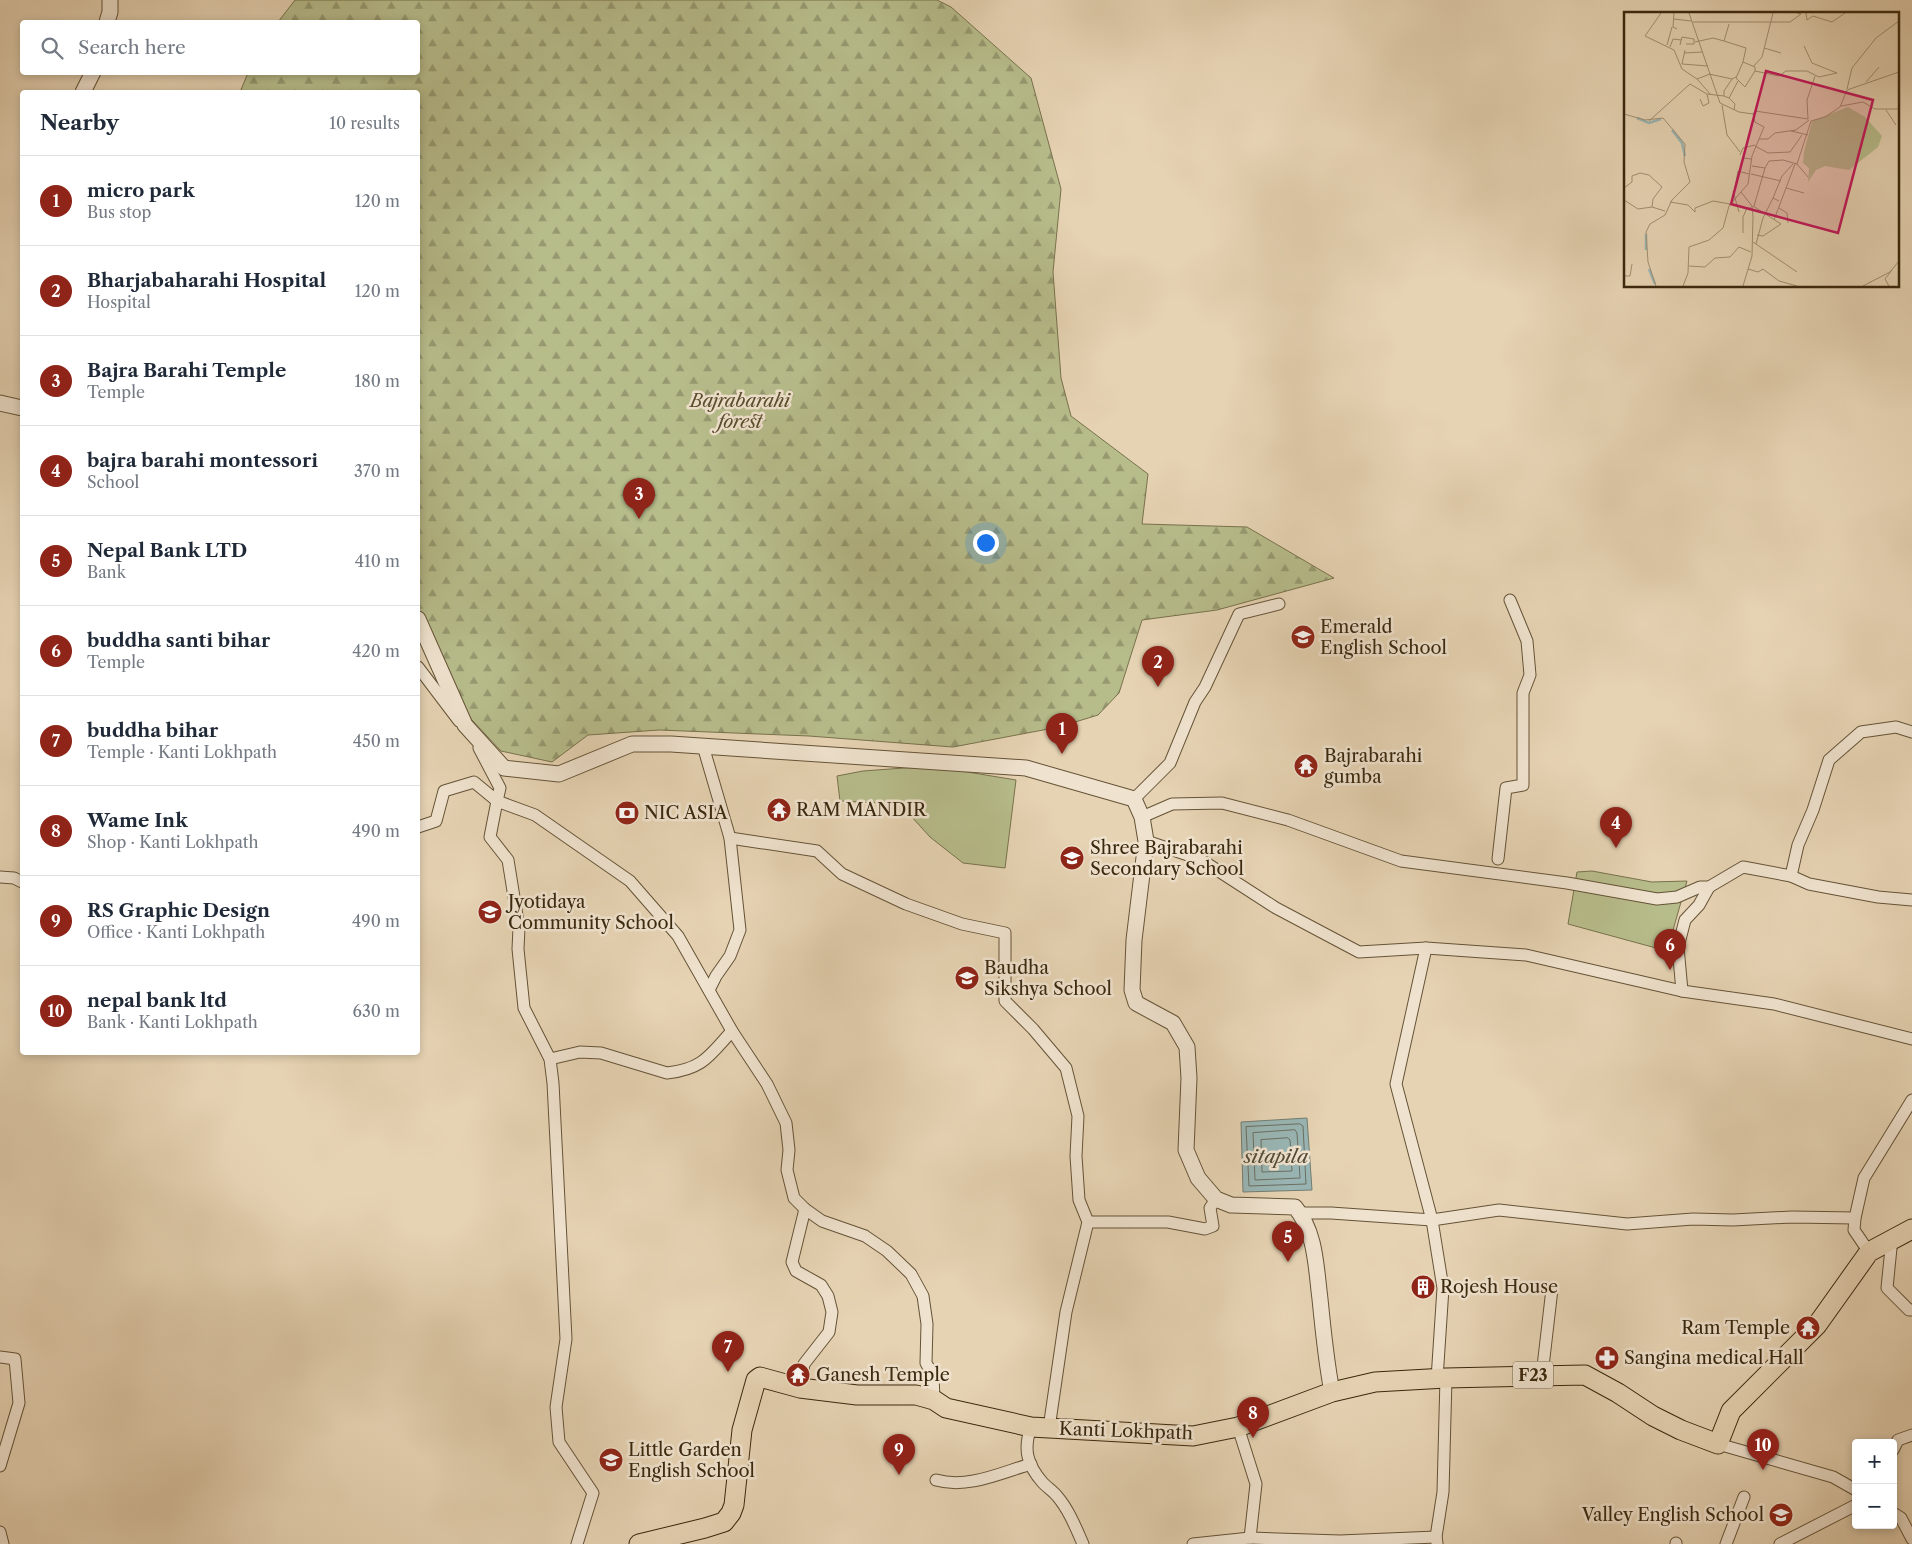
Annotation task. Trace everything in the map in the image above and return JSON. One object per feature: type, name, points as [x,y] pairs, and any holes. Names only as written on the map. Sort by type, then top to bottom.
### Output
[{"type":"main road","points":[[1718,1444],[1731,1412],[1817,1325],[1869,1252],[1912,1229]]},
{"type":"main road","name":"Kanti Lokhpath","points":[[639,1544],[724,1522],[731,1513],[734,1505],[742,1430],[756,1380],[760,1377],[766,1377],[800,1388],[857,1395],[916,1394],[934,1400],[946,1408],[1040,1427],[1193,1436],[1238,1427],[1332,1392],[1375,1382],[1442,1378],[1586,1375],[1660,1420],[1718,1444]]},
{"type":"street","points":[[108,20],[110,0]]},
{"type":"street","points":[[84,90],[92,75]]},
{"type":"street","points":[[0,403],[20,408]]},
{"type":"street","points":[[1498,859],[1506,788],[1523,785],[1523,693],[1530,675],[1527,641],[1510,600]]},
{"type":"street","points":[[1134,799],[1170,763],[1195,702],[1205,687],[1239,614],[1280,604]]},
{"type":"street","points":[[420,624],[465,725],[504,768],[560,774],[632,744],[703,746],[1026,768],[1134,799],[1142,818],[1146,841],[1134,940],[1132,990],[1136,1003],[1173,1023],[1187,1047],[1189,1078],[1186,1150],[1198,1178],[1216,1199],[1230,1205],[1295,1207],[1300,1213],[1314,1249],[1332,1392]]},
{"type":"street","points":[[420,670],[482,750],[500,788],[490,836],[508,860],[519,928],[518,949],[524,1008],[550,1059],[553,1082],[566,1339],[556,1407],[558,1442],[593,1493],[577,1544]]},
{"type":"street","points":[[1791,876],[1798,845],[1813,810],[1829,760],[1861,732],[1896,727],[1912,732]]},
{"type":"street","points":[[703,746],[730,838],[740,930],[730,956],[709,990]]},
{"type":"street","points":[[420,826],[436,821],[444,791],[474,782],[497,802],[535,815],[630,881],[678,936],[732,1031],[768,1084],[786,1123],[789,1150],[787,1170],[794,1198],[805,1209],[822,1221],[865,1236],[887,1251],[911,1274],[923,1296],[927,1324],[926,1364],[933,1375],[934,1400]]},
{"type":"street","points":[[1142,818],[1172,804],[1222,803],[1288,820],[1401,861],[1567,883],[1657,899],[1677,897],[1700,887],[1710,887]]},
{"type":"street","points":[[730,838],[817,851],[842,874],[906,904],[962,924],[1005,934],[1005,1001],[1033,1029],[1066,1068],[1078,1116],[1076,1156],[1079,1200],[1088,1222],[1040,1427],[1026,1440],[1026,1452],[1030,1464],[1043,1482],[1057,1496],[1072,1520],[1083,1544]]},
{"type":"street","points":[[1146,841],[1200,859],[1276,908],[1358,952],[1426,948],[1526,955],[1682,991],[1774,1004],[1912,1039]]},
{"type":"street","points":[[1682,991],[1678,946],[1685,920],[1699,905],[1710,887],[1743,867],[1791,876],[1809,884],[1870,896],[1912,900]]},
{"type":"street","points":[[0,877],[14,878],[20,881]]},
{"type":"street","points":[[1193,1544],[1250,1538],[1340,1541],[1437,1540],[1443,1492],[1443,1288],[1432,1220],[1396,1084],[1426,948]]},
{"type":"street","points":[[550,1059],[580,1052],[601,1053],[667,1073],[678,1072],[697,1067],[732,1031]]},
{"type":"street","points":[[1869,1252],[1854,1230],[1864,1178],[1912,1100]]},
{"type":"street","points":[[1088,1222],[1168,1222],[1205,1229],[1212,1226],[1210,1208],[1216,1199]]},
{"type":"street","points":[[800,1388],[804,1364],[829,1332],[832,1312],[828,1296],[821,1285],[796,1271],[792,1262],[805,1209]]},
{"type":"street","points":[[1300,1213],[1331,1213],[1432,1220],[1499,1210],[1627,1224],[1792,1216],[1855,1218]]},
{"type":"street","points":[[1892,1238],[1888,1288],[1909,1310],[1912,1310]]},
{"type":"street","points":[[1542,1375],[1552,1289]]},
{"type":"street","points":[[0,1357],[15,1359],[19,1403],[0,1466]]},
{"type":"street","points":[[1238,1427],[1256,1484],[1250,1538]]},
{"type":"street","points":[[1897,1442],[1912,1435]]},
{"type":"street","points":[[1718,1444],[1833,1477],[1852,1488]]},
{"type":"street","points":[[936,1480],[946,1483],[969,1482],[1030,1464]]},
{"type":"street","points":[[1726,1544],[1744,1497]]},
{"type":"street","points":[[1780,1544],[1852,1507]]},
{"type":"street","points":[[1897,1516],[1901,1518],[1912,1539]]},
{"type":"street","points":[[0,1532],[3,1544]]},
{"type":"green space","name":"Bajrabarahi forest","points":[[295,0],[937,0],[951,7],[1031,78],[1061,189],[1053,272],[1061,378],[1071,416],[1148,474],[1142,524],[1247,527],[1334,578],[1217,610],[1142,620],[1119,693],[1098,715],[1059,727],[953,747],[809,736],[659,730],[588,735],[552,762],[501,751],[471,719],[420,635],[420,90],[241,90],[247,75],[420,75],[420,20],[280,20]]},
{"type":"green space","points":[[931,766],[1016,780],[1005,868],[963,863],[930,837],[900,804],[840,801],[837,776],[863,771]]},
{"type":"green space","points":[[1592,871],[1652,882],[1687,881],[1667,951],[1568,924],[1577,872]]},
{"type":"water","name":"sitapila","points":[[1307,1118],[1312,1190],[1243,1192],[1241,1122]]},
{"type":"place","name":"Bajra Barahi Temple","points":[[639,519]]},
{"type":"place","name":"Emerald English School","points":[[1303,637]]},
{"type":"place","name":"Bharjabaharahi Hospital","points":[[1158,687]]},
{"type":"place","name":"micro park","points":[[1062,754]]},
{"type":"place","name":"Bajrabarahi gumba","points":[[1306,766]]},
{"type":"place","name":"RAM MANDIR","points":[[779,810]]},
{"type":"place","name":"NIC ASIA","points":[[627,813]]},
{"type":"place","name":"bajra barahi montessori","points":[[1616,848]]},
{"type":"place","name":"Shree Bajrabarahi Secondary School","points":[[1072,858]]},
{"type":"place","name":"Jyotidaya Community School","points":[[490,912]]},
{"type":"place","name":"buddha santi bihar","points":[[1670,970]]},
{"type":"place","name":"Baudha Sikshya School","points":[[967,978]]},
{"type":"place","name":"Nepal Bank LTD","points":[[1288,1262]]},
{"type":"place","name":"Rojesh House","points":[[1423,1287]]},
{"type":"place","name":"Ram Temple","points":[[1808,1328]]},
{"type":"place","name":"Sangina medical Hall","points":[[1607,1358]]},
{"type":"place","name":"buddha bihar","points":[[728,1372]]},
{"type":"place","name":"Ganesh Temple","points":[[798,1375]]},
{"type":"place","name":"Wame Ink","points":[[1253,1438]]},
{"type":"place","name":"Little Garden English School","points":[[611,1460]]},
{"type":"place","name":"nepal bank ltd","points":[[1763,1470]]},
{"type":"place","name":"RS Graphic Design","points":[[899,1475]]},
{"type":"place","name":"Valley English School","points":[[1781,1515]]}]
